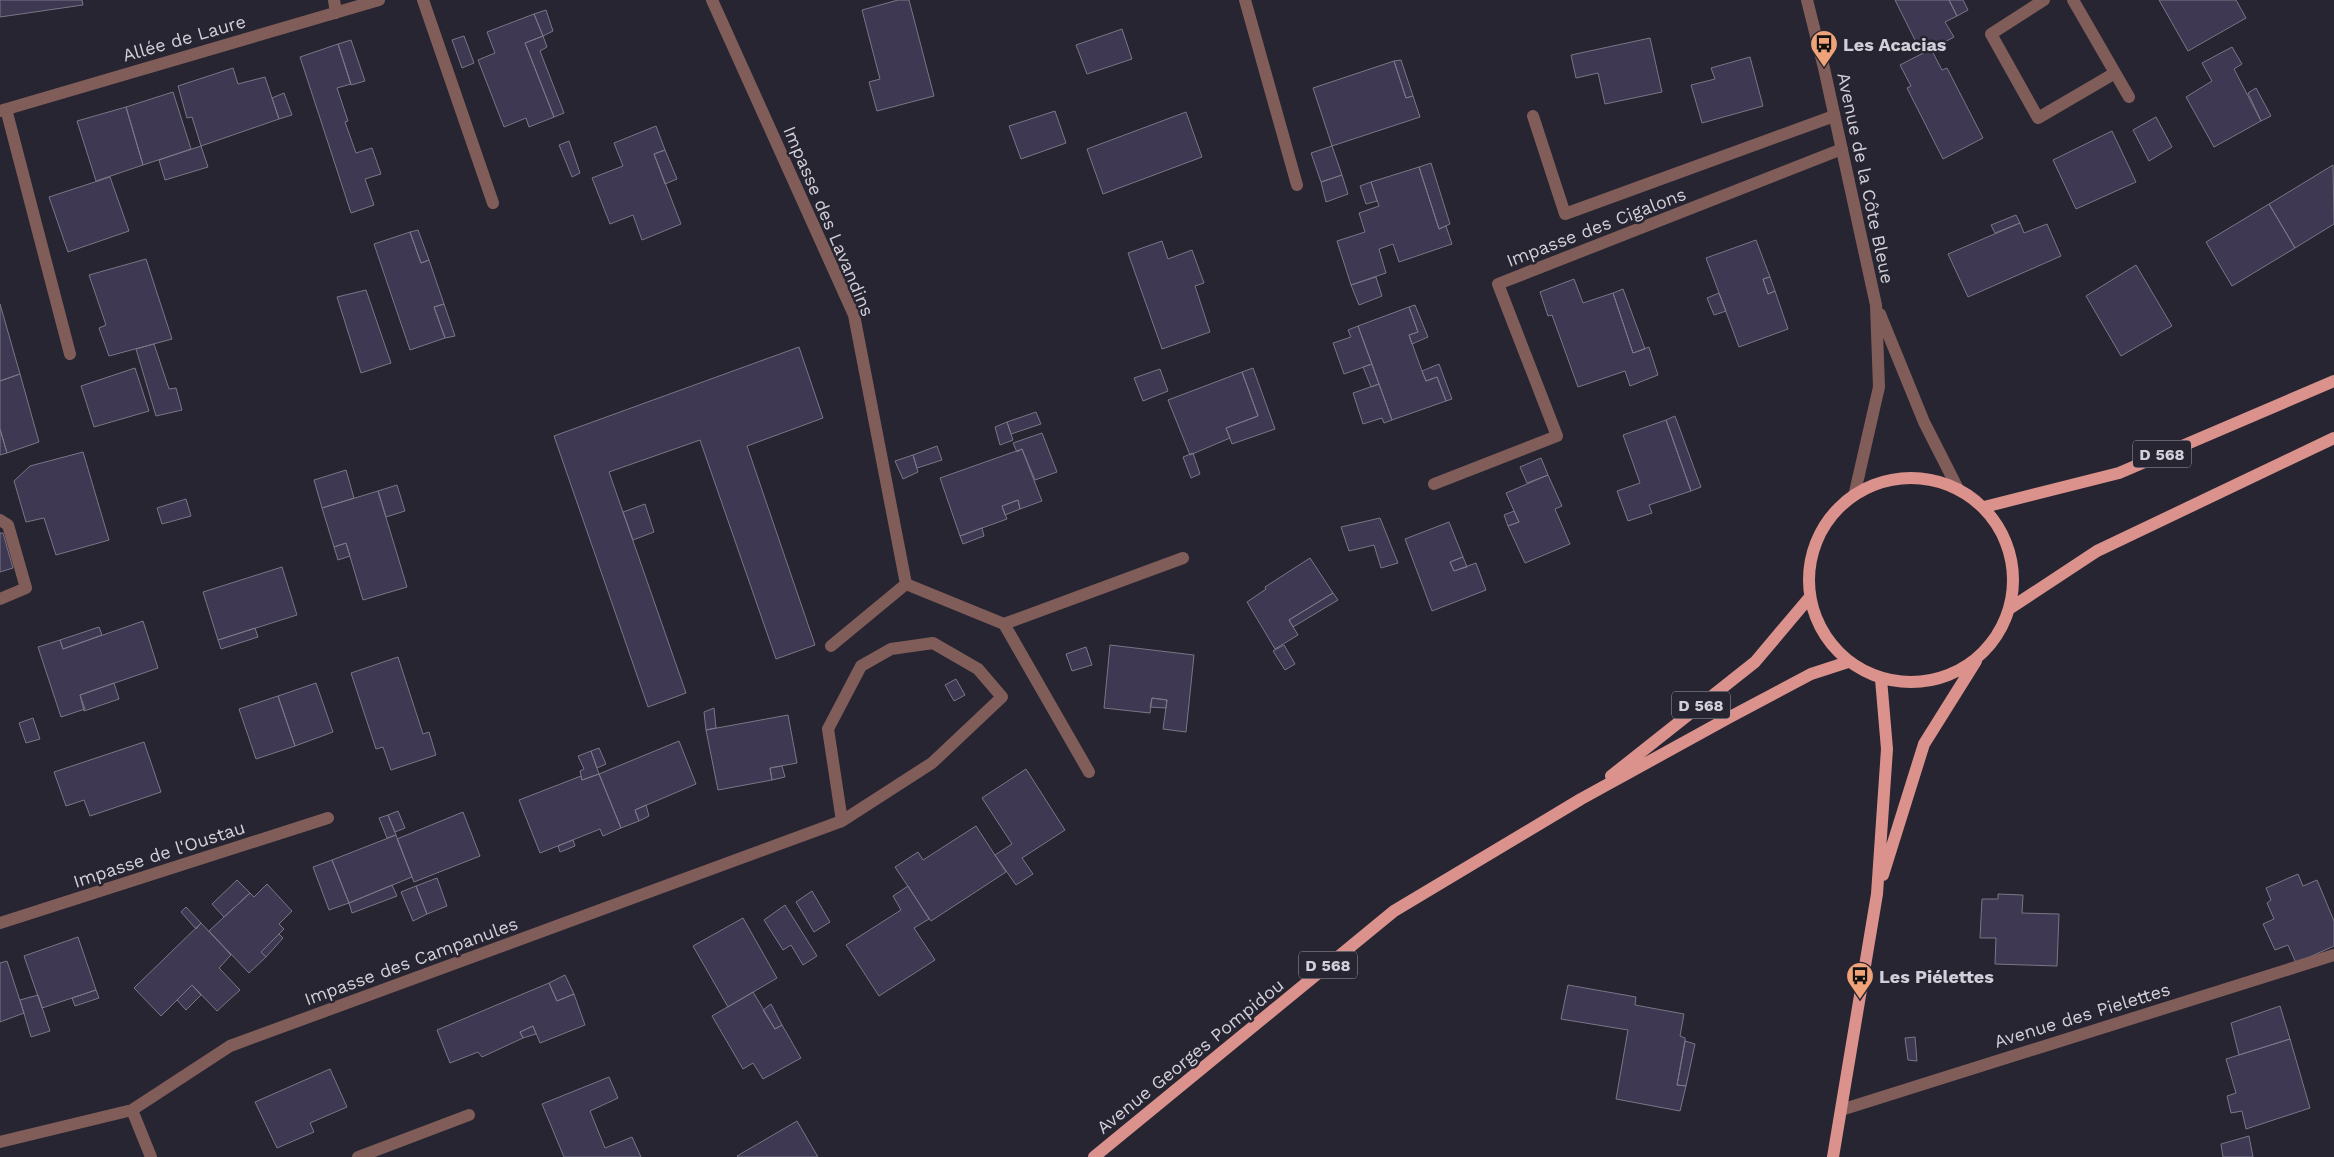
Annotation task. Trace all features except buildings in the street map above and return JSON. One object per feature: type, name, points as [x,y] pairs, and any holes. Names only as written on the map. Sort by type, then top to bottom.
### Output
[{"type":"main road","name":"D 568","points":[[1984,507],[2119,473],[2334,380]]},
{"type":"main road","points":[[2010,609],[2097,551],[2334,438]]},
{"type":"main road","points":[[1877,894],[1924,744],[1977,659],[1997,636],[2010,609],[2013,573],[2004,537],[1984,507],[1957,487],[1926,477],[1894,477],[1855,492],[1826,520],[1810,558],[1809,598],[1824,636],[1848,662],[1880,679],[1914,683],[1939,678],[1948,676],[1977,659]]},
{"type":"main road","name":"Avenue Georges Pompidou","points":[[1581,799],[1755,662],[1809,598]]},
{"type":"main road","name":"Avenue Georges Pompidou","points":[[1094,1157],[1394,911],[1581,799],[1730,716],[1811,674],[1848,662]]},
{"type":"main road","points":[[1834,1157],[1877,894],[1887,749],[1880,679]]},
{"type":"street","name":"Allée de Laure","points":[[3,110],[335,6],[379,0]]},
{"type":"street","points":[[422,0],[493,204]]},
{"type":"street","name":"Impasse des Lavandins","points":[[712,0],[854,315],[906,584]]},
{"type":"street","points":[[1244,0],[1297,184]]},
{"type":"street","name":"Avenue de la Côte Bleue","points":[[1807,0],[1876,305],[1924,422],[1957,487]]},
{"type":"street","points":[[2044,0],[1991,34],[2038,118],[2115,73]]},
{"type":"street","points":[[2073,0],[2129,97]]},
{"type":"street","points":[[3,110],[70,354]]},
{"type":"street","points":[[1533,116],[1566,214],[1834,116]]},
{"type":"street","name":"Impasse des Cigalons","points":[[1434,484],[1557,436],[1498,284],[1842,149]]},
{"type":"street","name":"Avenue de la Côte Bleue","points":[[1855,492],[1879,386],[1876,305]]},
{"type":"street","points":[[0,520],[8,525],[26,588],[0,599]]},
{"type":"street","points":[[1004,624],[1183,558]]},
{"type":"street","points":[[831,646],[906,584],[1004,624],[1089,772]]},
{"type":"street","name":"Impasse des Campanules","points":[[0,1142],[132,1110],[230,1046],[842,821],[932,763],[1002,697],[978,669],[933,643],[891,649],[861,666],[828,729],[842,821]]},
{"type":"street","name":"Impasse de l'Oustau","points":[[0,923],[328,818]]},
{"type":"street","name":"Avenue des Pielettes","points":[[1841,1110],[2334,955]]},
{"type":"street","points":[[132,1110],[151,1157]]},
{"type":"street","points":[[358,1157],[469,1116]]},
{"type":"place","name":"Les Acacias","points":[[1824,68]]},
{"type":"place","name":"Les Piélettes","points":[[1860,1000]]}]
